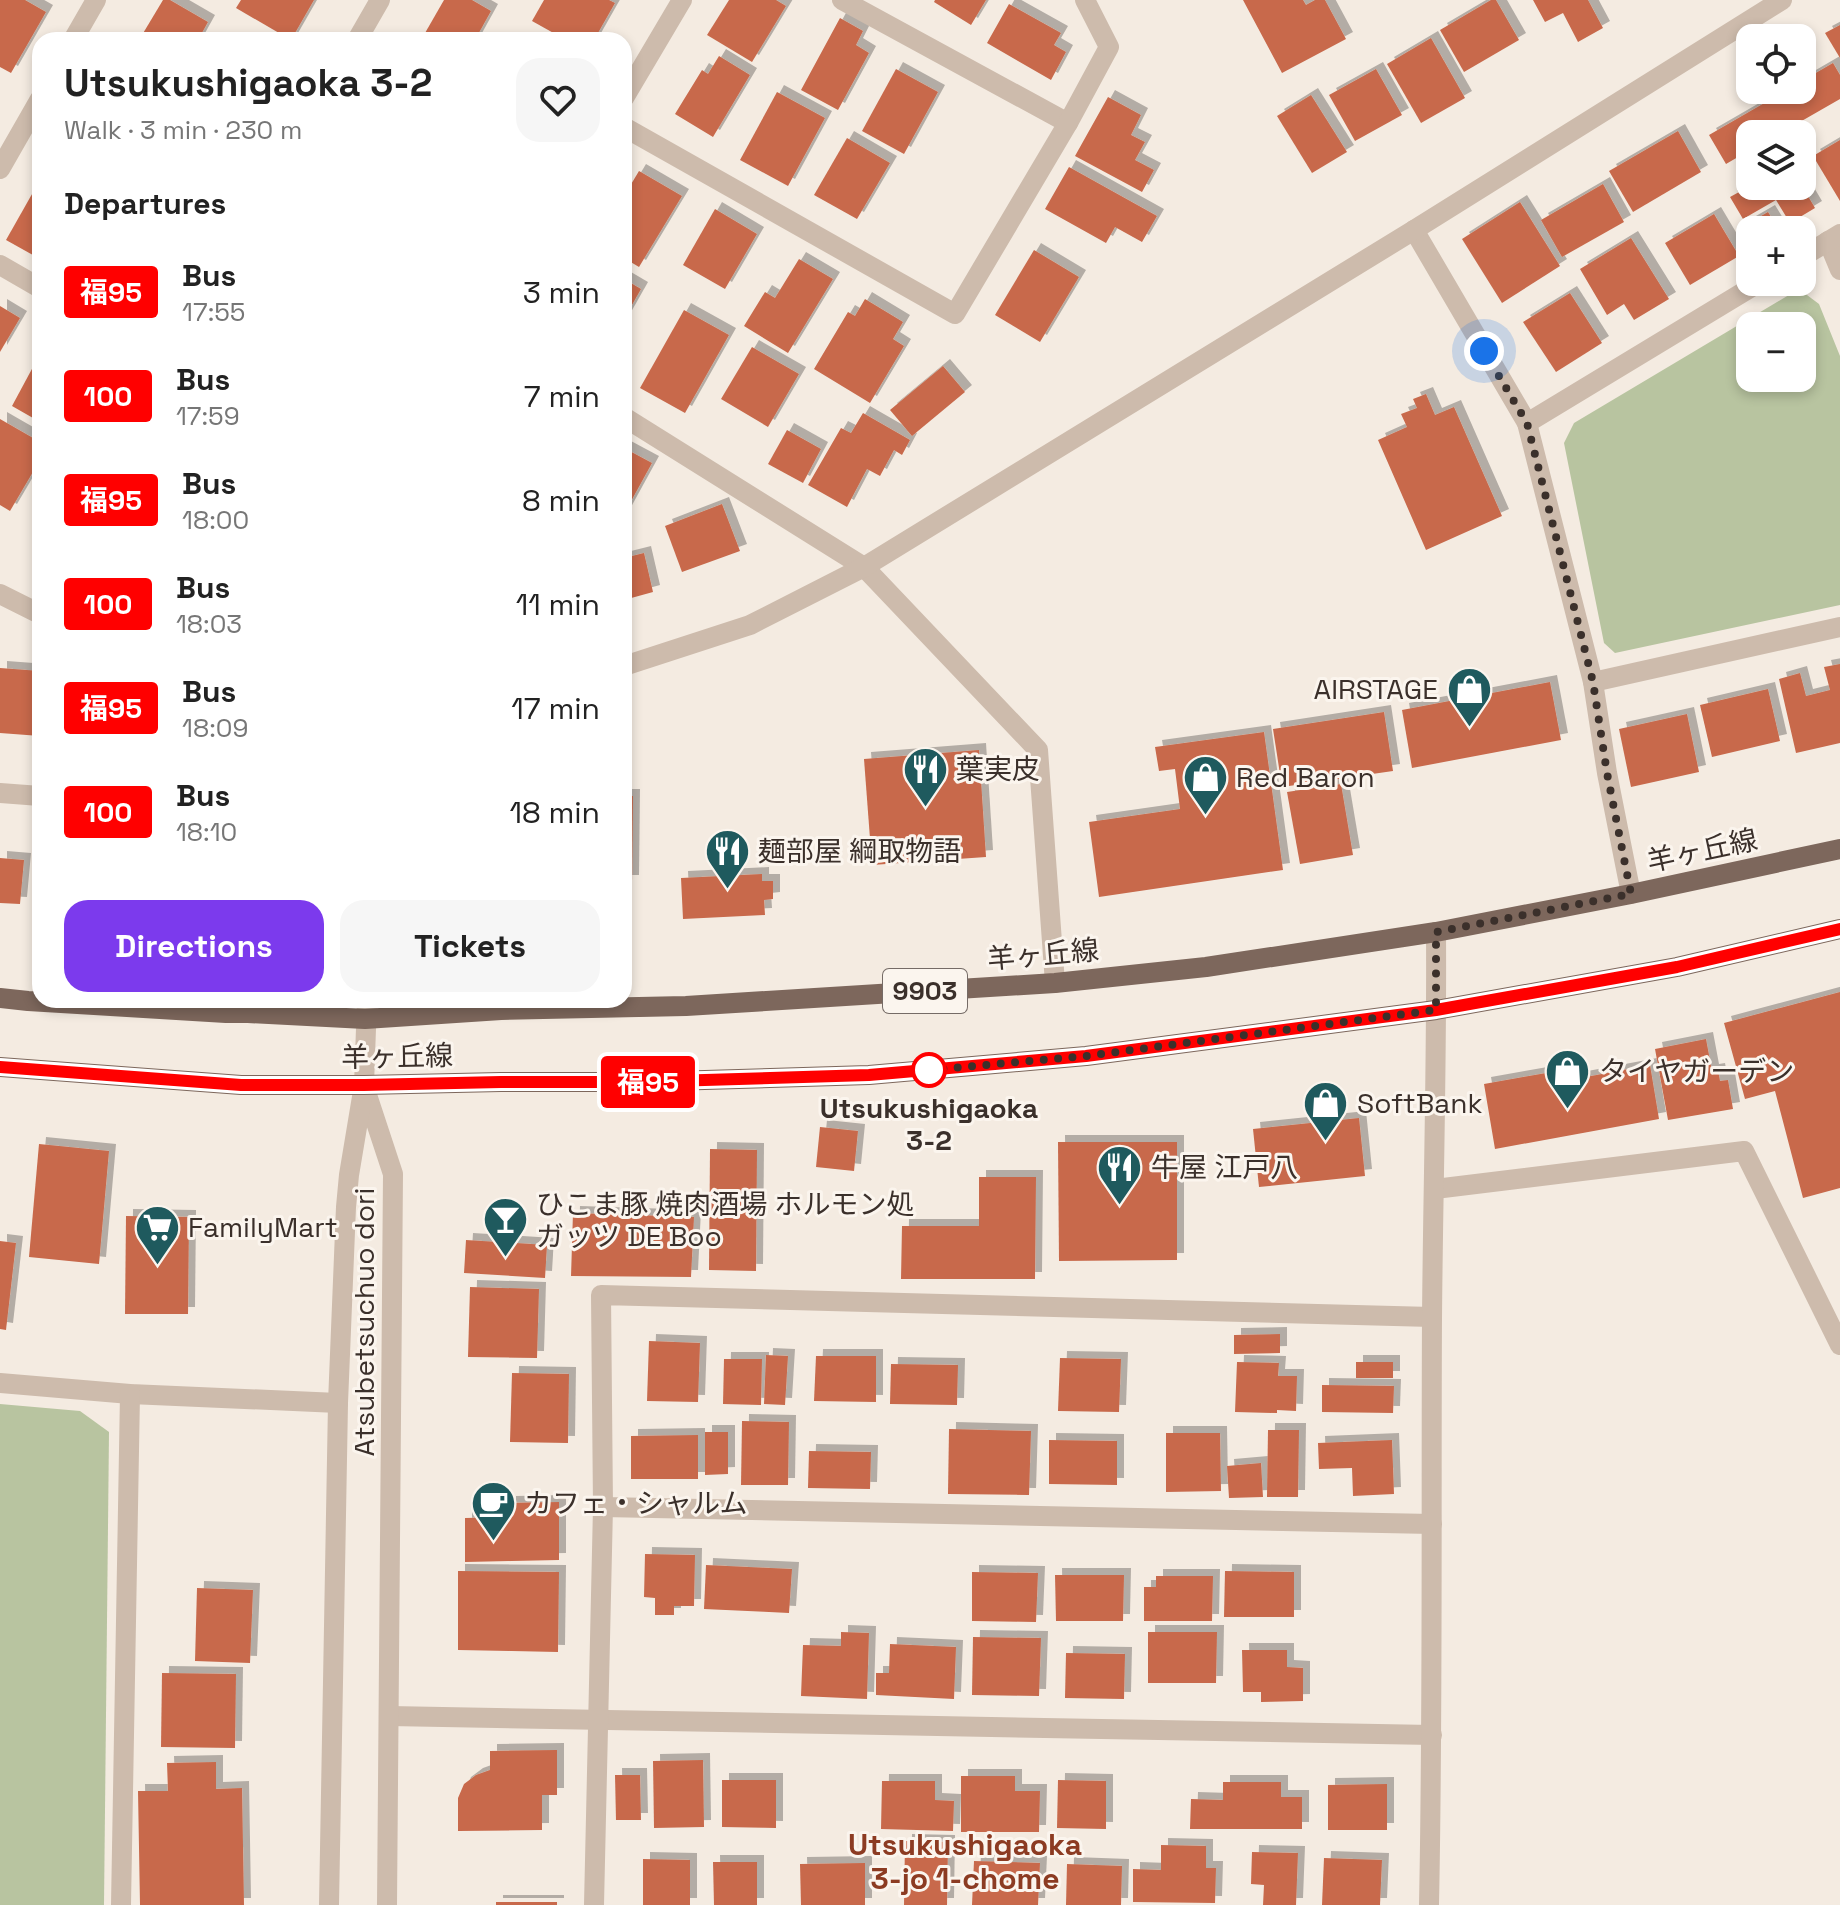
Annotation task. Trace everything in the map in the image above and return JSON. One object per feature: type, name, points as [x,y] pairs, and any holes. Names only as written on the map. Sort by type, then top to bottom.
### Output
[{"type":"main road","name":"羊ヶ丘線","points":[[632,1007],[1055,983],[1206,967],[1436,932],[1840,849]]},
{"type":"main road","name":"羊ヶ丘線","points":[[0,1067],[241,1085],[637,1082],[869,1075],[1086,1056],[1436,1010],[1677,967],[1840,929]]},
{"type":"main road","name":"羊ヶ丘線","points":[[0,998],[32,1001]]},
{"type":"main road","name":"羊ヶ丘線","points":[[144,1008],[248,1013],[594,1008]]},
{"type":"street","points":[[78,32],[96,0]]},
{"type":"street","points":[[362,32],[380,0]]},
{"type":"street","points":[[632,84],[682,0]]},
{"type":"street","points":[[842,0],[1068,123]]},
{"type":"street","points":[[632,132],[955,314],[1068,123],[1109,47],[1085,0]]},
{"type":"street","points":[[632,663],[750,625],[864,567],[1782,0]]},
{"type":"street","points":[[0,169],[32,113]]},
{"type":"street","points":[[1414,230],[1527,423],[1593,682],[1631,894]]},
{"type":"street","points":[[1816,248],[1834,237],[1840,270]]},
{"type":"street","points":[[0,265],[32,283]]},
{"type":"street","points":[[1527,423],[1737,296]]},
{"type":"street","points":[[632,422],[864,567],[1038,750],[1055,983]]},
{"type":"street","points":[[0,594],[32,610]]},
{"type":"street","points":[[1593,682],[1840,627]]},
{"type":"street","points":[[0,793],[32,795]]},
{"type":"street","points":[[1429,1905],[1436,932]]},
{"type":"street","points":[[364,1085],[366,1010]]},
{"type":"street","name":"Atsubetsuchuo dori","points":[[329,1905],[338,1403],[346,1207],[364,1085]]},
{"type":"street","name":"Atsubetsuchuo dori","points":[[364,1085],[393,1174],[387,1905]]},
{"type":"street","points":[[1435,1189],[1744,1151],[1840,1345]]},
{"type":"street","points":[[594,1905],[603,1507],[601,1295],[1432,1317]]},
{"type":"street","points":[[0,1383],[130,1394],[338,1403]]},
{"type":"street","points":[[121,1905],[130,1394]]},
{"type":"street","points":[[603,1507],[1432,1524]]},
{"type":"street","points":[[389,1716],[1432,1735]]},
{"type":"green space","points":[[1787,296],[1808,296],[1819,304],[1840,356],[1840,605],[1615,653],[1604,643],[1564,443],[1574,423],[1736,327],[1736,392],[1816,392],[1816,312],[1760,312]]},
{"type":"green space","points":[[0,1404],[80,1411],[109,1432],[104,1905],[0,1905]]},
{"type":"building","points":[[0,0],[25,0],[46,12],[11,73],[0,67]]},
{"type":"building","points":[[163,0],[170,0],[208,22],[202,32],[144,32]]},
{"type":"building","points":[[241,0],[314,0],[296,32],[277,32],[236,8]]},
{"type":"building","points":[[444,0],[472,0],[491,11],[479,32],[426,32]]},
{"type":"building","points":[[544,0],[609,0],[615,3],[599,32],[552,32],[532,21]]},
{"type":"building","points":[[729,0],[776,0],[786,6],[752,62],[707,35]]},
{"type":"building","points":[[935,0],[986,0],[971,25]]},
{"type":"building","points":[[1243,0],[1303,0],[1306,5],[1315,0],[1325,0],[1346,39],[1282,73]]},
{"type":"building","points":[[1496,0],[1519,40],[1464,72],[1440,30]]},
{"type":"building","points":[[1533,0],[1588,0],[1603,28],[1578,42],[1563,13],[1545,22]]},
{"type":"building","points":[[1009,4],[1061,33],[1054,45],[1066,52],[1051,80],[987,43]]},
{"type":"building","points":[[840,18],[863,31],[856,45],[869,53],[838,110],[801,90]]},
{"type":"building","points":[[1840,25],[1840,58],[1825,33]]},
{"type":"building","points":[[1431,38],[1465,98],[1421,123],[1387,64]]},
{"type":"building","points":[[719,56],[750,75],[713,137],[675,114],[702,70],[708,74]]},
{"type":"building","points":[[1833,63],[1840,75],[1840,99],[1803,120],[1736,120],[1736,158],[1726,164],[1709,135],[1763,104],[1816,104],[1816,73]]},
{"type":"building","points":[[896,69],[938,92],[904,154],[862,131]]},
{"type":"building","points":[[1376,69],[1402,115],[1355,141],[1329,95]]},
{"type":"building","points":[[777,92],[825,118],[788,186],[740,160]]},
{"type":"building","points":[[1311,95],[1347,152],[1312,173],[1277,116]]},
{"type":"building","points":[[1108,97],[1141,115],[1131,135],[1145,142],[1135,160],[1154,170],[1142,192],[1075,156]]},
{"type":"building","points":[[1678,131],[1701,172],[1633,212],[1609,171]]},
{"type":"building","points":[[847,138],[890,163],[857,219],[814,195]]},
{"type":"building","points":[[1840,140],[1840,201],[1816,161],[1816,154]]},
{"type":"building","points":[[1069,167],[1157,216],[1142,242],[1115,227],[1106,243],[1045,209]]},
{"type":"building","points":[[639,171],[682,196],[639,267],[632,263],[632,183]]},
{"type":"building","points":[[1603,184],[1624,222],[1562,257],[1541,220]]},
{"type":"building","points":[[32,194],[32,255],[6,240]]},
{"type":"building","points":[[1736,194],[1736,200],[1776,200],[1748,216],[1741,216],[1730,197]]},
{"type":"building","points":[[1776,200],[1810,200],[1815,208],[1802,216],[1786,216]]},
{"type":"building","points":[[1520,202],[1560,266],[1502,303],[1462,239]]},
{"type":"building","points":[[715,209],[757,234],[725,289],[683,265]]},
{"type":"building","points":[[1714,214],[1736,251],[1736,258],[1690,285],[1665,243]]},
{"type":"building","points":[[1631,238],[1669,299],[1634,320],[1624,304],[1607,315],[1580,269]]},
{"type":"building","points":[[1034,250],[1079,277],[1040,342],[995,315]]},
{"type":"building","points":[[799,259],[833,279],[788,353],[744,326],[765,292],[775,298]]},
{"type":"building","points":[[632,284],[641,289],[632,305]]},
{"type":"building","points":[[1570,293],[1602,343],[1556,372],[1523,322]]},
{"type":"building","points":[[865,299],[903,322],[893,339],[904,346],[870,403],[814,369],[848,312],[855,316]]},
{"type":"building","points":[[0,306],[20,318],[0,352]]},
{"type":"building","points":[[684,310],[729,335],[685,413],[640,388]]},
{"type":"building","points":[[752,347],[799,374],[768,427],[721,399]]},
{"type":"building","points":[[943,366],[965,392],[912,436],[890,410]]},
{"type":"building","points":[[32,369],[32,417],[12,406]]},
{"type":"building","points":[[1426,394],[1435,415],[1454,407],[1502,516],[1426,550],[1378,440],[1407,427],[1401,414],[1417,408],[1413,399]]},
{"type":"building","points":[[863,413],[910,440],[902,455],[894,450],[880,476],[867,469],[847,507],[808,485],[841,428],[851,433]]},
{"type":"building","points":[[0,419],[32,437],[32,474],[10,511],[0,505]]},
{"type":"building","points":[[787,430],[821,449],[803,483],[768,464]]},
{"type":"building","points":[[632,452],[652,463],[632,499]]},
{"type":"building","points":[[722,504],[740,551],[682,572],[665,526]]},
{"type":"building","points":[[644,553],[653,592],[632,598],[632,556]]},
{"type":"building","points":[[1840,664],[1840,743],[1796,753],[1779,679],[1800,673],[1806,696],[1830,690],[1824,667]]},
{"type":"building","points":[[0,668],[32,670],[32,735],[0,733]]},
{"type":"building","points":[[1550,682],[1561,740],[1412,768],[1402,710]]},
{"type":"building","points":[[1768,689],[1780,741],[1712,757],[1700,705]]},
{"type":"building","points":[[1384,712],[1393,771],[1282,787],[1273,729]]},
{"type":"building","points":[[1687,714],[1699,772],[1631,787],[1619,729]]},
{"type":"building","name":"Red Baron","points":[[1264,732],[1283,870],[1099,897],[1089,822],[1180,809],[1175,769],[1159,771],[1155,747]]},
{"type":"building","name":"葉実皮","points":[[979,750],[986,857],[872,865],[864,759]]},
{"type":"building","points":[[1341,784],[1353,855],[1300,864],[1287,792]]},
{"type":"building","points":[[632,796],[633,796],[632,882]]},
{"type":"building","points":[[0,858],[24,860],[20,904],[0,903]]},
{"type":"building","name":"麺部屋 綱取物語","points":[[762,874],[762,881],[773,881],[773,899],[764,900],[765,915],[683,919],[681,878]]},
{"type":"building","points":[[1840,992],[1840,1188],[1803,1198],[1775,1091],[1745,1099],[1724,1023]]},
{"type":"building","points":[[1706,1039],[1712,1071],[1718,1070],[1720,1081],[1728,1080],[1733,1109],[1668,1120],[1655,1049]]},
{"type":"building","points":[[1650,1065],[1659,1119],[1495,1149],[1484,1084],[1552,1072],[1554,1083]]},
{"type":"building","points":[[1359,1118],[1365,1176],[1259,1187],[1253,1129]]},
{"type":"building","points":[[820,1127],[858,1131],[854,1171],[816,1167]]},
{"type":"building","points":[[1058,1142],[1177,1142],[1177,1260],[1059,1261]]},
{"type":"building","points":[[39,1144],[109,1151],[99,1264],[29,1257]]},
{"type":"building","points":[[710,1149],[757,1150],[756,1271],[709,1270]]},
{"type":"building","points":[[979,1177],[1036,1177],[1035,1279],[901,1279],[902,1226],[979,1226]]},
{"type":"building","points":[[573,1213],[694,1217],[691,1277],[571,1276]]},
{"type":"building","name":"FamilyMart","points":[[126,1216],[189,1217],[188,1314],[125,1314]]},
{"type":"building","points":[[466,1240],[547,1245],[545,1278],[464,1273]]},
{"type":"building","points":[[0,1241],[16,1243],[6,1330],[0,1329]]},
{"type":"building","points":[[470,1287],[539,1289],[537,1358],[468,1357]]},
{"type":"building","points":[[1280,1334],[1280,1353],[1234,1354],[1234,1335]]},
{"type":"building","points":[[649,1341],[700,1343],[698,1402],[647,1401]]},
{"type":"building","points":[[766,1355],[788,1356],[785,1405],[764,1404]]},
{"type":"building","points":[[816,1356],[876,1356],[876,1402],[814,1401]]},
{"type":"building","points":[[1060,1358],[1121,1359],[1119,1412],[1058,1411]]},
{"type":"building","points":[[724,1359],[762,1359],[761,1405],[723,1404]]},
{"type":"building","points":[[1237,1362],[1279,1363],[1278,1376],[1297,1376],[1296,1411],[1235,1412]]},
{"type":"building","points":[[1356,1362],[1393,1362],[1393,1378],[1356,1378]]},
{"type":"building","points":[[891,1364],[958,1365],[957,1405],[890,1404]]},
{"type":"building","points":[[512,1373],[569,1374],[568,1443],[510,1442]]},
{"type":"building","points":[[1322,1385],[1394,1386],[1393,1413],[1322,1412]]},
{"type":"building","points":[[742,1421],[789,1422],[788,1485],[741,1485]]},
{"type":"building","points":[[949,1429],[1031,1431],[1029,1495],[948,1494]]},
{"type":"building","points":[[1268,1430],[1299,1430],[1298,1497],[1267,1497]]},
{"type":"building","points":[[705,1432],[728,1432],[728,1474],[705,1475]]},
{"type":"building","points":[[1166,1433],[1220,1433],[1221,1491],[1166,1492]]},
{"type":"building","points":[[698,1435],[698,1479],[631,1479],[631,1436]]},
{"type":"building","points":[[1049,1440],[1117,1441],[1117,1485],[1049,1484]]},
{"type":"building","points":[[1392,1440],[1394,1494],[1353,1496],[1352,1468],[1319,1469],[1318,1443]]},
{"type":"building","points":[[809,1451],[871,1452],[870,1489],[808,1488]]},
{"type":"building","points":[[1261,1463],[1263,1497],[1229,1498],[1227,1466]]},
{"type":"building","points":[[559,1502],[559,1560],[465,1562],[465,1518],[509,1517],[509,1503]]},
{"type":"building","points":[[645,1554],[695,1555],[694,1606],[674,1606],[674,1615],[655,1615],[655,1598],[644,1597]]},
{"type":"building","points":[[706,1565],[792,1569],[789,1613],[704,1609]]},
{"type":"building","points":[[458,1571],[559,1572],[558,1652],[458,1650]]},
{"type":"building","points":[[1225,1571],[1294,1572],[1294,1617],[1224,1617]]},
{"type":"building","points":[[972,1572],[1038,1573],[1036,1622],[972,1621]]},
{"type":"building","points":[[1055,1575],[1124,1575],[1123,1621],[1056,1621]]},
{"type":"building","points":[[1156,1576],[1213,1576],[1212,1621],[1144,1621],[1144,1587],[1156,1587]]},
{"type":"building","points":[[197,1588],[253,1590],[250,1663],[195,1661]]},
{"type":"building","points":[[841,1632],[869,1633],[867,1699],[801,1696],[803,1645],[841,1646]]},
{"type":"building","points":[[1148,1632],[1217,1632],[1216,1683],[1148,1683]]},
{"type":"building","points":[[973,1637],[1041,1638],[1039,1696],[972,1695]]},
{"type":"building","points":[[890,1644],[956,1647],[954,1699],[876,1695],[876,1673],[889,1673]]},
{"type":"building","points":[[1242,1650],[1287,1650],[1287,1667],[1303,1668],[1303,1701],[1261,1702],[1261,1692],[1243,1692]]},
{"type":"building","points":[[1066,1653],[1125,1654],[1124,1699],[1065,1698]]},
{"type":"building","points":[[162,1673],[236,1674],[235,1748],[161,1747]]},
{"type":"building","points":[[557,1750],[557,1795],[542,1795],[542,1830],[458,1831],[458,1798],[464,1784],[490,1770],[490,1751]]},
{"type":"building","points":[[703,1760],[704,1827],[654,1828],[653,1761]]},
{"type":"building","points":[[216,1762],[216,1789],[242,1788],[244,1905],[140,1905],[138,1791],[168,1791],[167,1763]]},
{"type":"building","points":[[615,1775],[640,1775],[641,1820],[616,1820]]},
{"type":"building","points":[[961,1776],[1015,1776],[1015,1791],[1040,1791],[1039,1832],[961,1832]]},
{"type":"building","points":[[722,1780],[776,1780],[776,1828],[722,1827]]},
{"type":"building","points":[[1058,1780],[1106,1781],[1106,1829],[1057,1828]]},
{"type":"building","points":[[882,1781],[935,1781],[935,1800],[954,1801],[953,1831],[881,1829]]},
{"type":"building","points":[[1223,1782],[1281,1782],[1281,1797],[1302,1797],[1302,1829],[1190,1829],[1191,1799],[1223,1800]]},
{"type":"building","points":[[1387,1784],[1387,1830],[1328,1830],[1328,1785]]},
{"type":"building","points":[[905,1841],[948,1842],[947,1905],[904,1905]]},
{"type":"building","points":[[1161,1845],[1206,1846],[1206,1868],[1216,1868],[1215,1903],[1133,1902],[1133,1869],[1161,1870]]},
{"type":"building","points":[[1252,1852],[1298,1853],[1296,1905],[1263,1905],[1264,1885],[1251,1884]]},
{"type":"building","points":[[1324,1858],[1382,1860],[1380,1905],[1322,1905]]},
{"type":"building","points":[[643,1859],[690,1860],[690,1905],[643,1905]]},
{"type":"building","points":[[974,1861],[1040,1863],[1038,1905],[972,1905]]},
{"type":"building","points":[[713,1862],[757,1862],[757,1905],[714,1905]]},
{"type":"building","points":[[865,1863],[865,1905],[801,1905],[800,1864]]},
{"type":"building","points":[[1067,1864],[1122,1866],[1121,1905],[1066,1905]]},
{"type":"building","points":[[496,1902],[557,1902],[557,1905],[496,1905]]},
{"type":"bus line","name":"福95","points":[[0,1067],[241,1085],[637,1082],[869,1075],[1086,1056],[1436,1010],[1677,967],[1840,929]]},
{"type":"place","name":"AIRSTAGE","points":[[1469,728]]},
{"type":"place","name":"葉実皮","points":[[925,808]]},
{"type":"place","name":"Red Baron","points":[[1205,816]]},
{"type":"place","name":"麺部屋 綱取物語","points":[[727,890]]},
{"type":"place","name":"Utsukushigaoka 3-2","points":[[929,1070]]},
{"type":"place","name":"タイヤガーデン","points":[[1568,1110]]},
{"type":"place","name":"SoftBank","points":[[1326,1142]]},
{"type":"place","name":"牛屋 江戸八","points":[[1120,1206]]},
{"type":"place","name":"ひこま豚 焼肉酒場 ホルモン処 ガッツ DE Boo","points":[[505,1259]]},
{"type":"place","name":"FamilyMart","points":[[157,1266]]},
{"type":"place","name":"カフェ・シャルム","points":[[493,1542]]},
{"type":"district","name":"Utsukushigaoka 3-jo 1-chome","points":[[965,1862]]},
{"type":"route","points":[[929,1070],[1086,1056],[1436,1010],[1436,932],[1631,894],[1593,682],[1527,423],[1484,351]]}]
